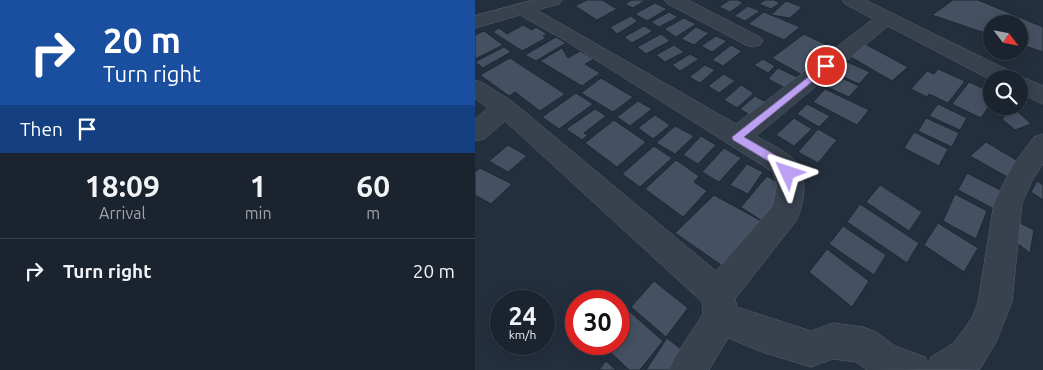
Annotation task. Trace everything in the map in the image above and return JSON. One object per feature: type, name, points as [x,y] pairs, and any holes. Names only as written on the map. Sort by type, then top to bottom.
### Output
[{"type":"street","points":[[475,22],[553,0]]},
{"type":"street","points":[[674,0],[753,41]]},
{"type":"street","points":[[851,0],[990,70]]},
{"type":"street","points":[[521,8],[573,37],[782,164],[788,173],[791,198],[787,212],[720,306],[687,370]]},
{"type":"street","points":[[737,137],[886,18]]},
{"type":"street","points":[[475,88],[505,108],[720,306],[762,334],[811,349],[833,341],[863,346],[885,360],[912,370]]},
{"type":"street","points":[[1028,88],[1043,96]]},
{"type":"street","points":[[475,132],[505,108]]},
{"type":"street","points":[[944,370],[967,356],[984,330],[995,302],[1008,203],[1022,173],[1043,144]]},
{"type":"building","points":[[587,0],[602,0],[617,9],[597,20],[575,6]]},
{"type":"building","points":[[632,0],[646,0],[633,8],[625,4]]},
{"type":"building","points":[[729,0],[738,0],[743,3],[730,12],[719,7]]},
{"type":"building","points":[[765,0],[774,0],[780,3],[771,9],[759,4]]},
{"type":"building","points":[[953,0],[978,0],[1014,15],[983,15],[983,32],[932,15]]},
{"type":"building","points":[[786,1],[802,7],[790,18],[771,15]]},
{"type":"building","points":[[655,3],[667,9],[647,21],[635,14]]},
{"type":"building","points":[[748,6],[760,11],[745,21],[734,16]]},
{"type":"building","points":[[669,12],[678,17],[659,27],[651,22]]},
{"type":"building","points":[[764,12],[800,27],[784,40],[748,24]]},
{"type":"building","points":[[631,16],[638,21],[617,34],[610,27]]},
{"type":"building","points":[[684,18],[696,24],[676,37],[664,29]]},
{"type":"building","points":[[1028,21],[1043,27],[1043,52],[1028,47]]},
{"type":"building","points":[[523,25],[532,30],[536,27],[547,34],[543,36],[546,38],[522,51],[493,32],[499,28],[507,34]]},
{"type":"building","points":[[644,26],[653,31],[632,43],[624,37]]},
{"type":"building","points":[[696,27],[709,33],[694,45],[681,39]]},
{"type":"building","points":[[484,31],[503,45],[475,59],[475,35]]},
{"type":"building","points":[[661,34],[670,41],[646,54],[637,47]]},
{"type":"building","points":[[804,34],[835,49],[804,76],[772,58]]},
{"type":"building","points":[[716,36],[727,41],[712,52],[701,46]]},
{"type":"building","points":[[556,37],[566,43],[536,61],[525,55]]},
{"type":"building","points":[[865,44],[908,67],[892,81],[849,56]]},
{"type":"building","points":[[674,45],[684,52],[665,62],[656,55]]},
{"type":"building","points":[[731,45],[742,51],[723,66],[712,60]]},
{"type":"building","points":[[504,47],[511,52],[483,68],[475,62]]},
{"type":"building","points":[[562,48],[568,58],[580,51],[594,59],[585,64],[600,73],[582,86],[540,61]]},
{"type":"building","points":[[690,54],[699,59],[680,71],[672,65]]},
{"type":"building","points":[[510,58],[565,94],[540,111],[515,92],[509,96],[480,75]]},
{"type":"building","points":[[763,59],[775,66],[768,73],[754,65]]},
{"type":"building","points":[[847,62],[870,72],[859,84],[835,73]]},
{"type":"building","points":[[705,65],[715,70],[700,83],[689,77]]},
{"type":"building","points":[[778,68],[799,78],[789,90],[768,79]]},
{"type":"building","points":[[938,69],[965,81],[948,103],[929,94],[927,97],[911,89],[927,71],[934,74]]},
{"type":"building","points":[[724,74],[735,81],[719,93],[708,86]]},
{"type":"building","points":[[833,74],[859,86],[849,97],[823,85]]},
{"type":"building","points":[[601,78],[633,97],[613,112],[581,93]]},
{"type":"building","points":[[969,82],[983,88],[983,115],[981,118],[952,104]]},
{"type":"building","points":[[741,85],[754,93],[737,108],[724,100]]},
{"type":"building","points":[[825,89],[869,110],[857,125],[813,102]]},
{"type":"building","points":[[576,93],[593,104],[559,129],[542,117]]},
{"type":"building","points":[[755,96],[771,105],[756,119],[740,109]]},
{"type":"building","points":[[638,101],[652,109],[630,126],[617,117]]},
{"type":"building","points":[[807,104],[830,116],[819,127],[797,114]]},
{"type":"building","points":[[938,104],[967,118],[960,130],[929,116]]},
{"type":"building","points":[[595,109],[606,116],[584,133],[588,135],[582,140],[566,129]]},
{"type":"building","points":[[655,115],[670,125],[653,139],[638,128]]},
{"type":"building","points":[[1006,115],[1021,115],[1031,124],[1015,130],[1002,119]]},
{"type":"building","points":[[794,118],[812,129],[794,146],[776,135]]},
{"type":"building","points":[[926,118],[959,133],[952,147],[918,131]]},
{"type":"building","points":[[614,120],[646,142],[617,167],[585,143]]},
{"type":"building","points":[[675,126],[694,136],[675,154],[656,143]]},
{"type":"building","points":[[818,129],[837,140],[818,163],[798,152]]},
{"type":"building","points":[[914,132],[948,149],[939,166],[904,148]]},
{"type":"building","points":[[701,136],[716,145],[698,164],[683,155]]},
{"type":"building","points":[[986,142],[1023,164],[1009,178],[970,156]]},
{"type":"building","points":[[508,145],[527,156],[508,172],[489,161]]},
{"type":"building","points":[[654,146],[672,158],[640,187],[622,174]]},
{"type":"building","points":[[724,148],[741,158],[719,182],[702,172]]},
{"type":"building","points":[[676,160],[699,176],[694,182],[707,191],[683,217],[645,189]]},
{"type":"building","points":[[747,164],[763,172],[748,194],[730,185]]},
{"type":"building","points":[[480,168],[512,184],[491,204],[475,195],[475,172]]},
{"type":"building","points":[[967,173],[1004,192],[996,210],[958,190]]},
{"type":"building","points":[[767,176],[790,190],[765,223],[741,207]]},
{"type":"building","points":[[1037,181],[1043,185],[1043,200],[1031,192]]},
{"type":"building","points":[[880,185],[922,212],[909,231],[866,202]]},
{"type":"building","points":[[955,194],[987,211],[976,239],[943,221]]},
{"type":"building","points":[[714,195],[765,223],[727,269],[675,233]]},
{"type":"building","points":[[860,204],[919,243],[907,263],[847,222]]},
{"type":"building","points":[[1012,219],[1034,230],[1030,253],[1006,235]]},
{"type":"building","points":[[938,223],[978,248],[964,272],[924,245]]},
{"type":"building","points":[[843,226],[886,255],[874,275],[829,244]]},
{"type":"building","points":[[827,249],[869,281],[852,307],[809,272]]},
{"type":"building","points":[[654,281],[688,308],[666,337],[631,307]]},
{"type":"building","points":[[630,312],[663,341],[640,370],[629,370],[613,355],[630,355]]},
{"type":"building","points":[[667,338],[693,359],[684,370],[646,370]]},
{"type":"building","points":[[606,361],[616,370],[599,370]]},
{"type":"route","points":[[788,173],[782,164],[737,137],[826,66]]}]
